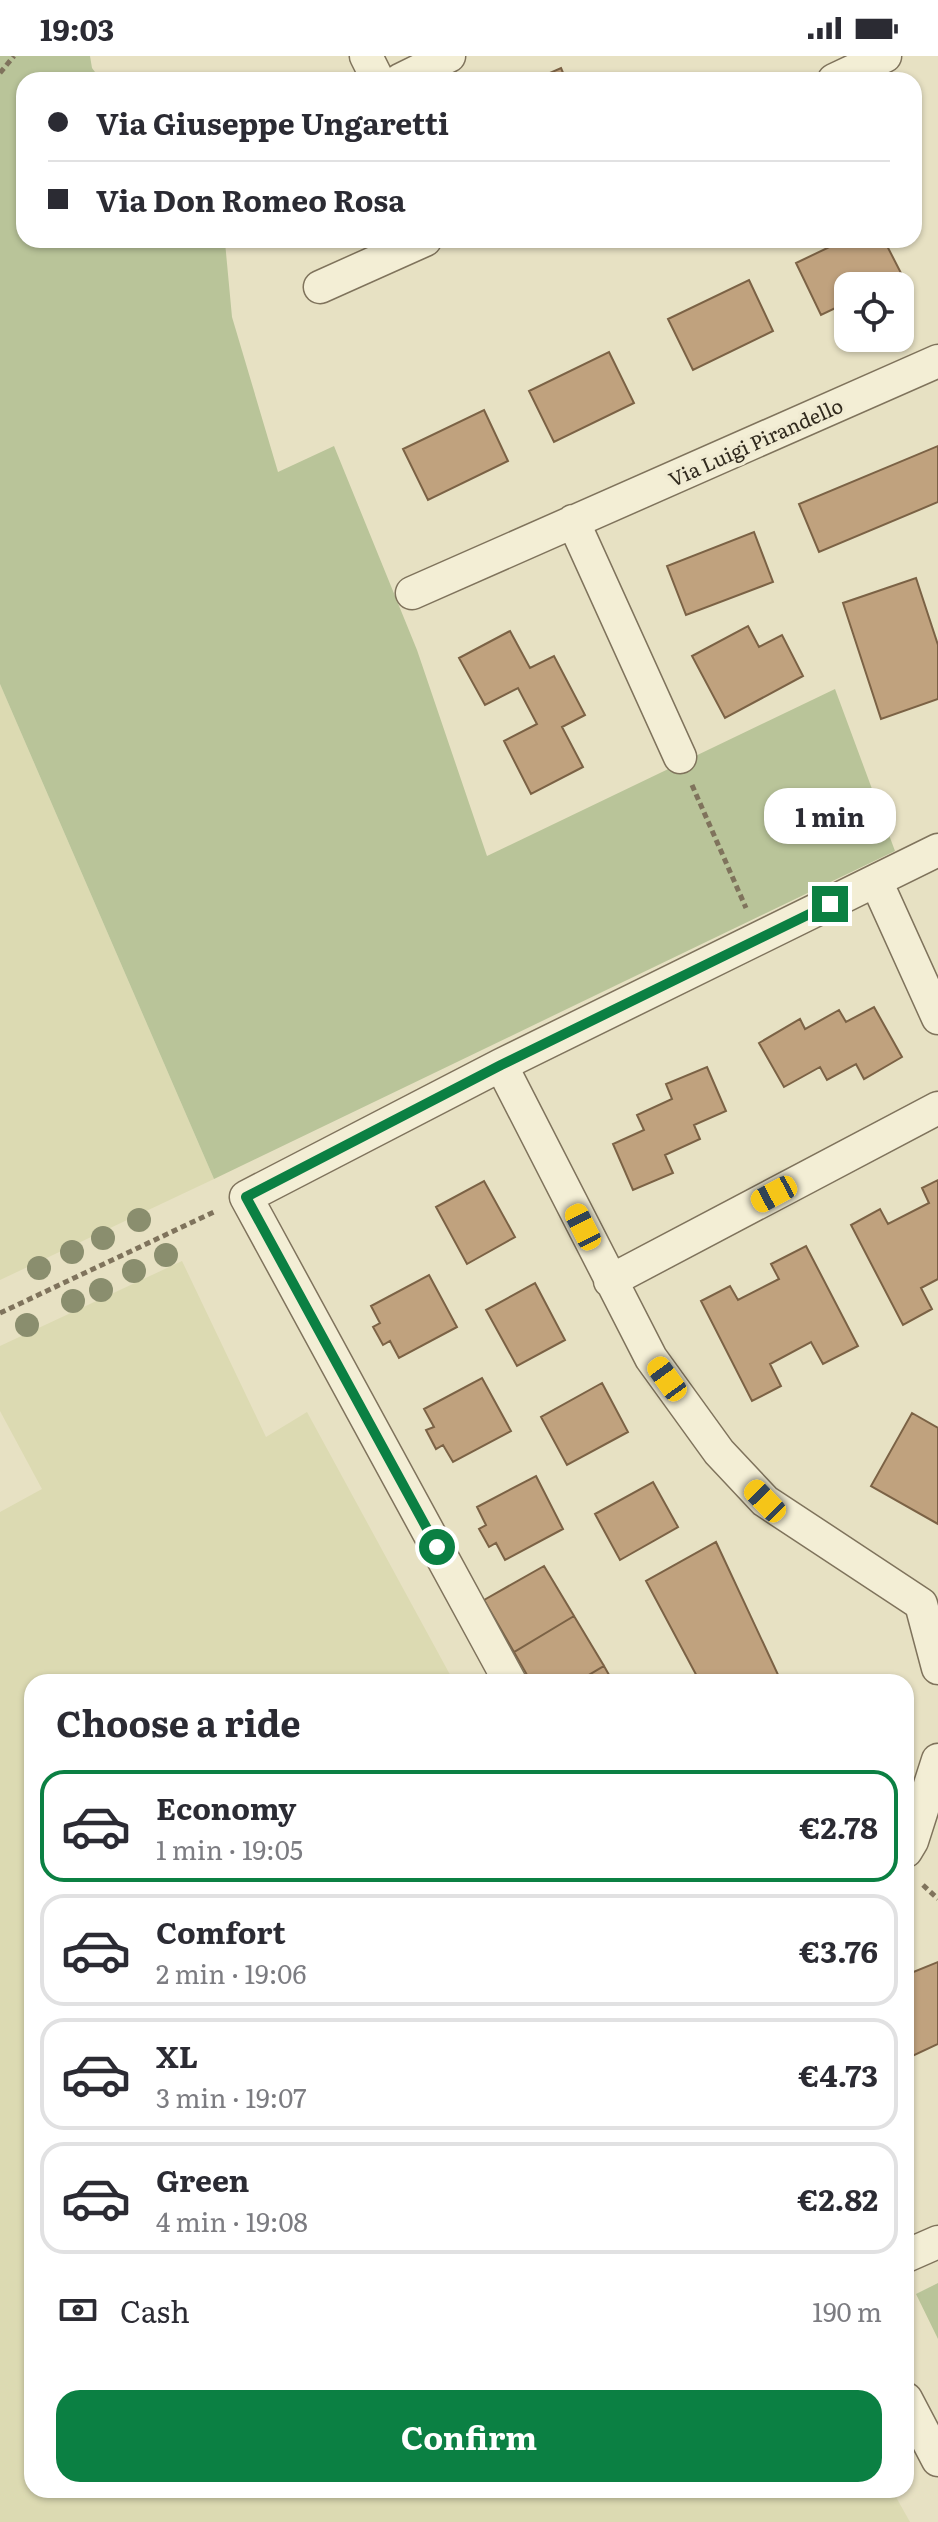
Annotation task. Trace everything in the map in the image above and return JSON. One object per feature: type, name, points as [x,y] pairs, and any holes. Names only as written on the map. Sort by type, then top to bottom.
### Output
[{"type":"street","points":[[416,72],[449,56]]},
{"type":"street","points":[[851,72],[885,56]]},
{"type":"street","points":[[320,287],[407,248]]},
{"type":"street","name":"Via Luigi Pirandello","points":[[412,593],[938,361]]},
{"type":"street","points":[[573,521],[680,757]]},
{"type":"street","points":[[506,1674],[246,1197],[501,1065],[938,850]]},
{"type":"street","points":[[876,881],[938,1018]]},
{"type":"street","points":[[501,1065],[651,1358],[719,1452],[765,1501],[921,1604],[938,1668]]},
{"type":"street","points":[[610,1281],[938,1108]]},
{"type":"street","points":[[914,1835],[938,1760]]},
{"type":"street","points":[[914,2252],[938,2242]]},
{"type":"street","points":[[914,2414],[938,2460]]},
{"type":"path","points":[[0,73],[14,56]]},
{"type":"path","points":[[680,757],[759,938]]},
{"type":"path","points":[[0,1313],[246,1197]]},
{"type":"path","points":[[923,1885],[938,1899]]},
{"type":"shaded area","points":[[0,684],[214,1179],[0,1280]]},
{"type":"shaded area","points":[[182,1261],[266,1437],[307,1412],[450,1674],[24,1674],[24,2498],[896,2498],[910,2522],[0,2522],[0,1512],[42,1489],[0,1411],[0,1346]]},
{"type":"green space","points":[[0,56],[90,56],[95,72],[16,72],[16,248],[226,248],[232,317],[278,472],[334,446],[417,650],[487,856],[835,689],[895,851],[214,1179],[0,684]]},
{"type":"green space","points":[[938,2283],[938,2339],[916,2294]]},
{"type":"building","points":[[827,248],[888,248],[900,272],[834,272],[834,309],[821,315],[796,263]]},
{"type":"building","points":[[749,280],[773,331],[693,370],[668,319]]},
{"type":"building","points":[[609,352],[634,403],[554,442],[529,391]]},
{"type":"building","points":[[484,410],[508,461],[428,500],[403,449]]},
{"type":"building","points":[[938,446],[938,502],[819,552],[799,504]]},
{"type":"building","points":[[754,532],[773,582],[686,615],[667,566]]},
{"type":"building","points":[[916,578],[938,645],[938,699],[881,719],[843,603]]},
{"type":"building","points":[[748,626],[759,647],[782,635],[803,676],[725,718],[692,656]]},
{"type":"building","points":[[510,631],[530,668],[554,656],[585,715],[562,727],[583,767],[531,794],[504,741],[537,724],[518,688],[485,705],[459,658]]},
{"type":"building","points":[[874,1007],[902,1057],[864,1079],[856,1064],[827,1080],[820,1067],[784,1087],[759,1043],[800,1019],[805,1029],[839,1010],[846,1022]]},
{"type":"building","points":[[707,1067],[726,1111],[694,1125],[700,1139],[665,1155],[673,1173],[633,1190],[613,1144],[644,1130],[637,1115],[672,1099],[666,1084]]},
{"type":"building","points":[[938,1180],[938,1279],[921,1288],[932,1309],[903,1325],[851,1225],[880,1209],[888,1224],[929,1203],[922,1188]]},
{"type":"building","points":[[484,1181],[515,1237],[467,1264],[436,1207]]},
{"type":"building","points":[[806,1246],[858,1346],[823,1364],[811,1342],[770,1364],[781,1386],[752,1401],[701,1301],[730,1286],[738,1300],[779,1279],[771,1264]]},
{"type":"building","points":[[429,1275],[457,1327],[399,1358],[390,1341],[383,1345],[373,1327],[380,1323],[371,1306]]},
{"type":"building","points":[[535,1283],[565,1340],[517,1366],[486,1310]]},
{"type":"building","points":[[482,1378],[511,1431],[453,1462],[443,1445],[436,1449],[426,1430],[434,1427],[424,1409]]},
{"type":"building","points":[[602,1383],[628,1432],[567,1465],[541,1417]]},
{"type":"building","points":[[912,1413],[938,1428],[938,1524],[871,1486]]},
{"type":"building","points":[[536,1476],[563,1529],[505,1560],[496,1543],[489,1547],[479,1529],[486,1525],[477,1507]]},
{"type":"building","points":[[653,1482],[678,1527],[620,1560],[595,1514]]},
{"type":"building","points":[[716,1542],[778,1674],[696,1674],[646,1581]]},
{"type":"building","points":[[544,1566],[574,1616],[514,1652],[484,1600]]},
{"type":"building","points":[[574,1616],[604,1666],[590,1674],[526,1674],[514,1652]]},
{"type":"building","points":[[604,1666],[608,1674],[590,1674]]},
{"type":"building","points":[[938,1962],[938,2044],[914,2055],[914,1972]]},
{"type":"route","points":[[437,1547],[246,1197],[501,1065],[830,904]]}]
